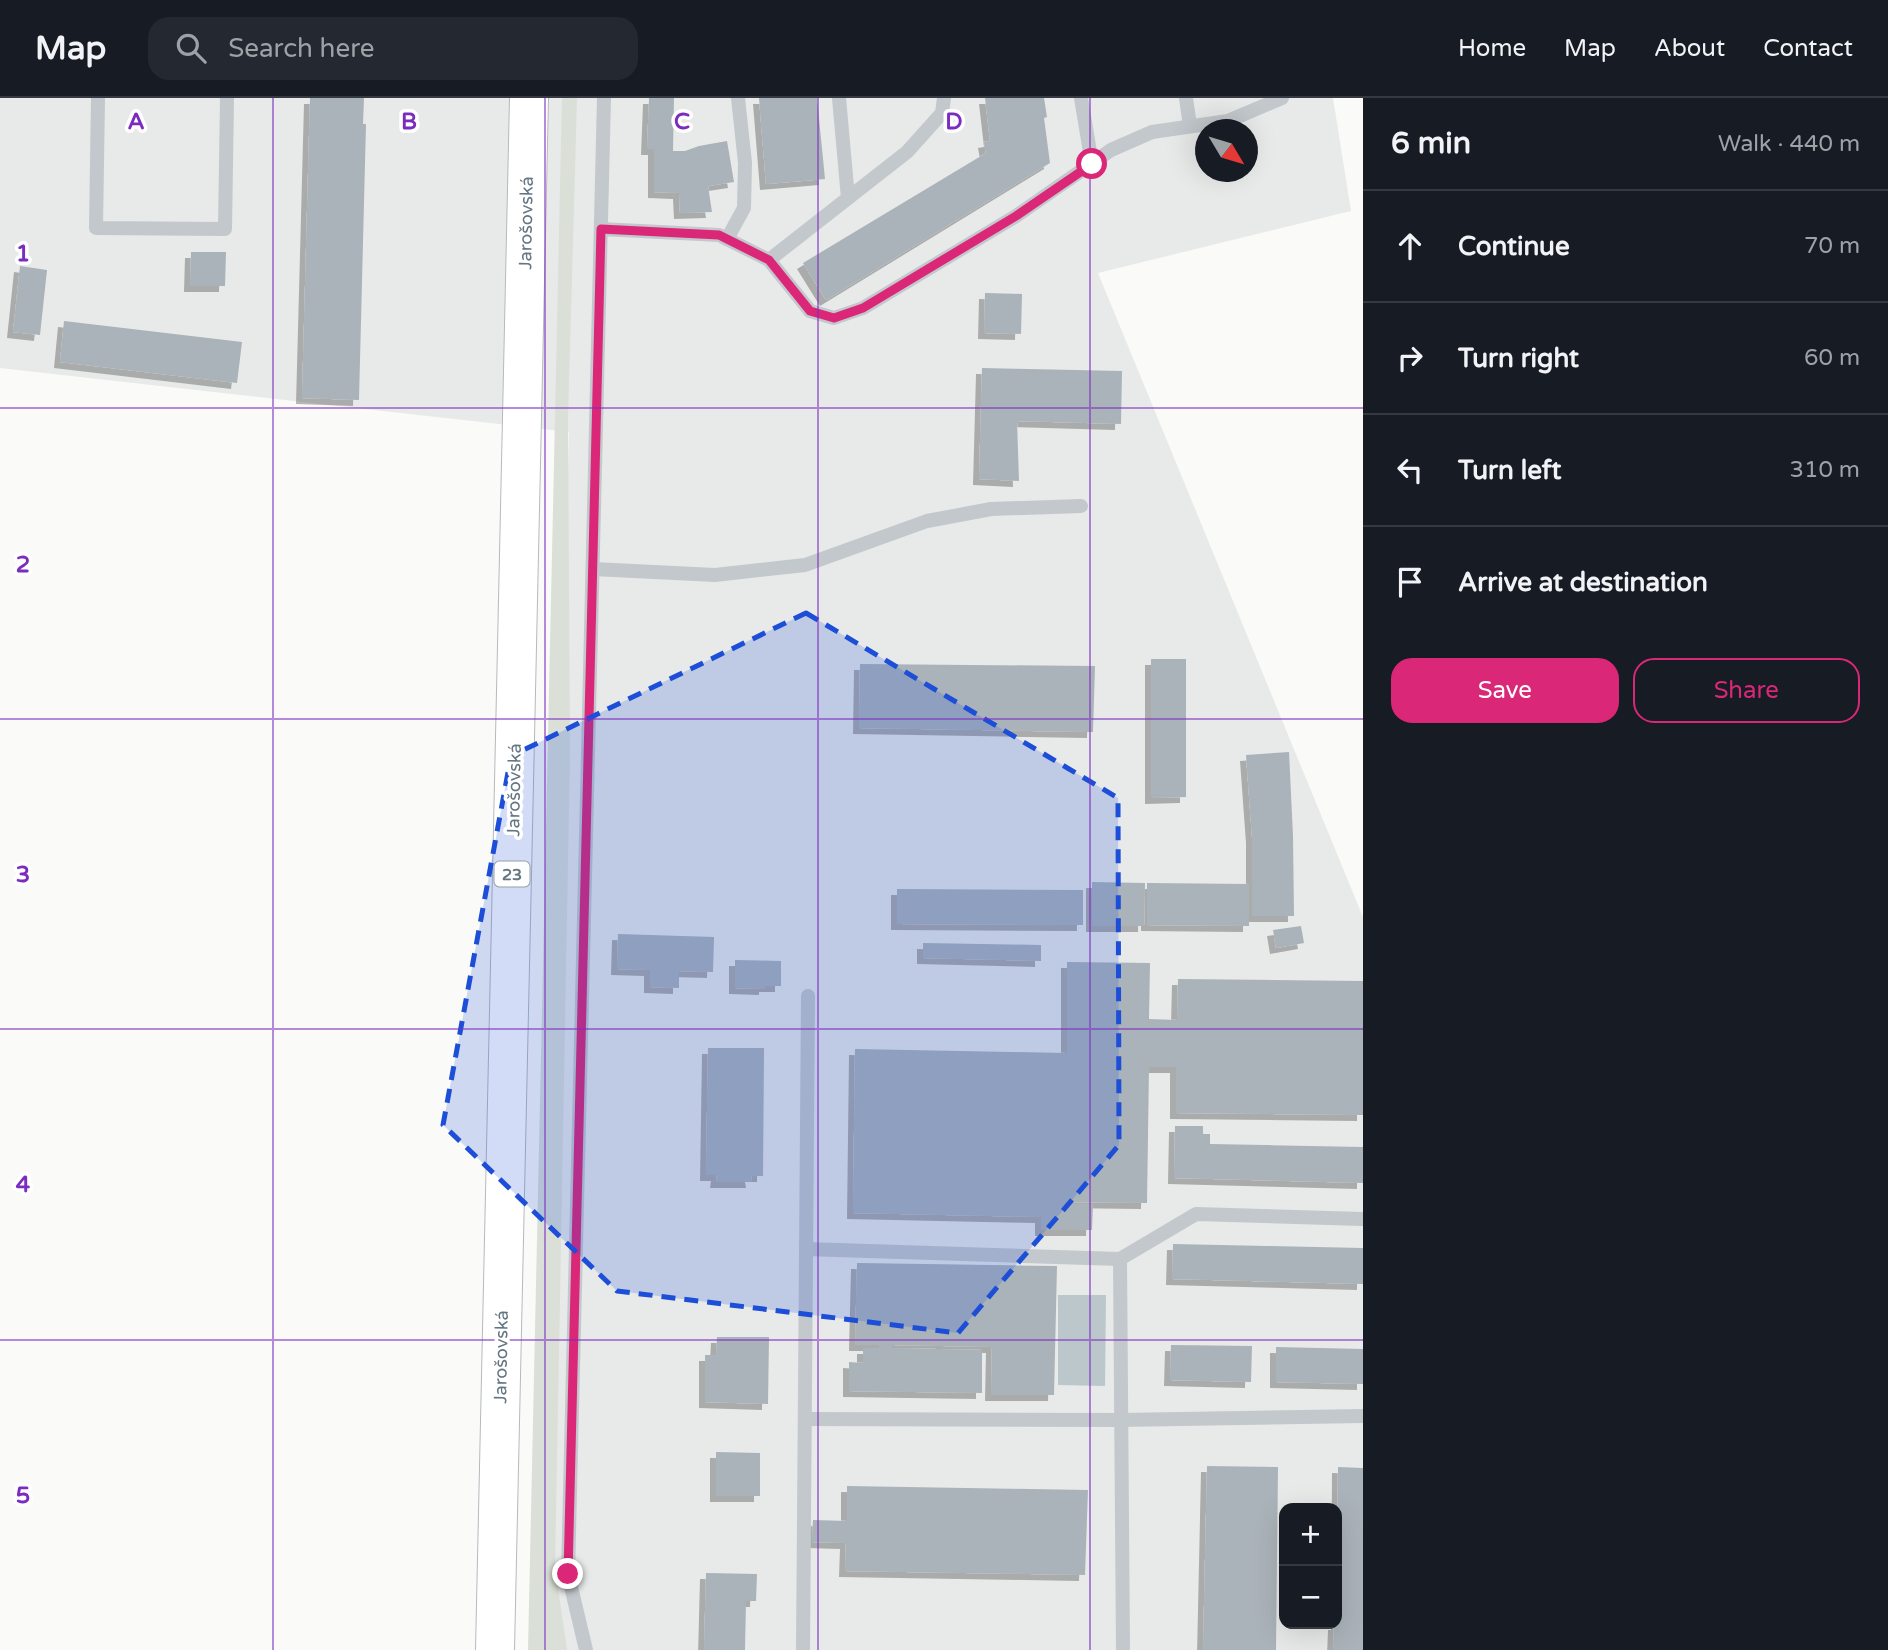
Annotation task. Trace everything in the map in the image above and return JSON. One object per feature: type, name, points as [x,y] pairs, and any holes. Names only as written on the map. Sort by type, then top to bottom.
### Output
[{"type":"main road","name":"Jarošovská","points":[[495,1650],[529,98]]},
{"type":"lane","points":[[98,98],[96,228],[225,229],[227,98]]},
{"type":"lane","points":[[586,1650],[568,1574],[604,98]]},
{"type":"lane","points":[[727,239],[744,208],[745,163],[738,98]]},
{"type":"lane","points":[[839,98],[848,198]]},
{"type":"lane","points":[[769,260],[907,152],[942,113],[944,98]]},
{"type":"lane","points":[[1081,98],[1092,164]]},
{"type":"lane","points":[[1186,98],[1190,127]]},
{"type":"lane","points":[[601,229],[719,235],[769,260],[810,311],[834,318],[863,308],[1004,223],[1111,150],[1152,132],[1228,121],[1282,98]]},
{"type":"lane","points":[[593,569],[715,575],[805,565],[927,521],[991,509],[1081,506]]},
{"type":"lane","points":[[803,1650],[808,996]]},
{"type":"lane","points":[[806,1249],[1120,1259],[1196,1214],[1363,1219]]},
{"type":"lane","points":[[1120,1259],[1123,1650]]},
{"type":"lane","points":[[804,1419],[1120,1420],[1363,1416]]},
{"type":"highlighted area","points":[[806,613],[1118,798],[1119,1145],[958,1333],[617,1291],[443,1125],[511,756]]},
{"type":"shaded area","points":[[0,98],[1333,98],[1351,211],[1098,273],[1363,917],[1363,1650],[538,1650],[569,432],[0,368]]},
{"type":"shaded area","points":[[562,98],[577,98],[568,417],[570,755],[555,1568],[567,1650],[528,1650]]},
{"type":"shaded area","points":[[1058,1295],[1106,1295],[1105,1386],[1058,1385]]},
{"type":"building","points":[[310,98],[364,98],[363,124],[366,124],[359,400],[302,398]]},
{"type":"building","points":[[649,98],[674,98],[673,151],[685,151],[727,141],[734,182],[708,186],[712,212],[680,213],[679,193],[654,192],[654,149],[647,149]]},
{"type":"building","points":[[759,98],[817,98],[825,179],[766,184]]},
{"type":"building","points":[[985,98],[1044,98],[1050,163],[826,300],[803,263],[986,153],[984,142],[990,141]]},
{"type":"building","points":[[191,252],[226,252],[225,286],[190,286]]},
{"type":"building","points":[[20,266],[47,270],[40,335],[13,332]]},
{"type":"building","points":[[985,293],[1022,294],[1021,334],[984,333]]},
{"type":"building","points":[[64,321],[242,342],[237,383],[60,362]]},
{"type":"building","points":[[982,368],[1122,371],[1121,424],[1017,421],[1019,481],[979,479]]},
{"type":"building","points":[[1151,659],[1186,659],[1186,797],[1151,798]]},
{"type":"building","points":[[860,664],[1095,666],[1093,732],[859,728]]},
{"type":"building","points":[[1289,752],[1294,916],[1252,916],[1252,837],[1246,755]]},
{"type":"building","points":[[1092,882],[1145,883],[1144,926],[1092,926]]},
{"type":"building","points":[[1147,883],[1249,884],[1249,926],[1147,925]]},
{"type":"building","points":[[897,889],[1083,890],[1083,925],[897,924]]},
{"type":"building","points":[[1301,926],[1304,943],[1276,948],[1273,930]]},
{"type":"building","points":[[618,934],[714,937],[713,972],[679,971],[679,988],[650,987],[650,970],[617,969]]},
{"type":"building","points":[[923,943],[1041,945],[1041,961],[923,958]]},
{"type":"building","points":[[735,960],[781,961],[781,986],[765,986],[765,989],[735,988]]},
{"type":"building","points":[[1067,962],[1150,963],[1149,1019],[1177,1020],[1178,979],[1363,981],[1363,1115],[1176,1113],[1176,1067],[1149,1067],[1147,1203],[1065,1202],[1093,1204],[1092,1230],[1041,1230],[1041,1217],[853,1213],[855,1049],[1067,1053]]},
{"type":"building","points":[[708,1048],[764,1048],[763,1176],[751,1176],[752,1182],[716,1182],[717,1175],[706,1175]]},
{"type":"building","points":[[1175,1126],[1203,1126],[1203,1134],[1210,1134],[1210,1144],[1363,1147],[1363,1183],[1174,1178]]},
{"type":"building","points":[[1173,1244],[1363,1248],[1363,1284],[1172,1279]]},
{"type":"building","points":[[857,1263],[1057,1266],[1054,1395],[991,1395],[992,1347],[892,1345],[892,1348],[982,1350],[982,1393],[849,1391],[849,1362],[863,1363],[863,1348],[879,1348],[879,1345],[855,1345]]},
{"type":"building","points":[[717,1337],[769,1337],[768,1404],[705,1402],[705,1355],[716,1355]]},
{"type":"building","points":[[1171,1345],[1252,1346],[1251,1382],[1170,1380]]},
{"type":"building","points":[[1276,1347],[1363,1349],[1363,1384],[1276,1382]]},
{"type":"building","points":[[716,1452],[760,1453],[760,1496],[716,1496]]},
{"type":"building","points":[[1207,1466],[1278,1467],[1276,1650],[1203,1650]]},
{"type":"building","points":[[1338,1467],[1363,1468],[1363,1650],[1333,1650],[1334,1629],[1342,1629],[1342,1503],[1338,1503]]},
{"type":"building","points":[[847,1486],[1088,1490],[1085,1575],[845,1571],[846,1543],[812,1542],[813,1520],[847,1521]]},
{"type":"building","points":[[706,1573],[757,1574],[756,1601],[746,1601],[745,1650],[704,1650]]},
{"type":"route","points":[[568,1574],[601,229],[719,235],[769,260],[810,311],[834,318],[863,308],[1016,216],[1092,164]]}]
